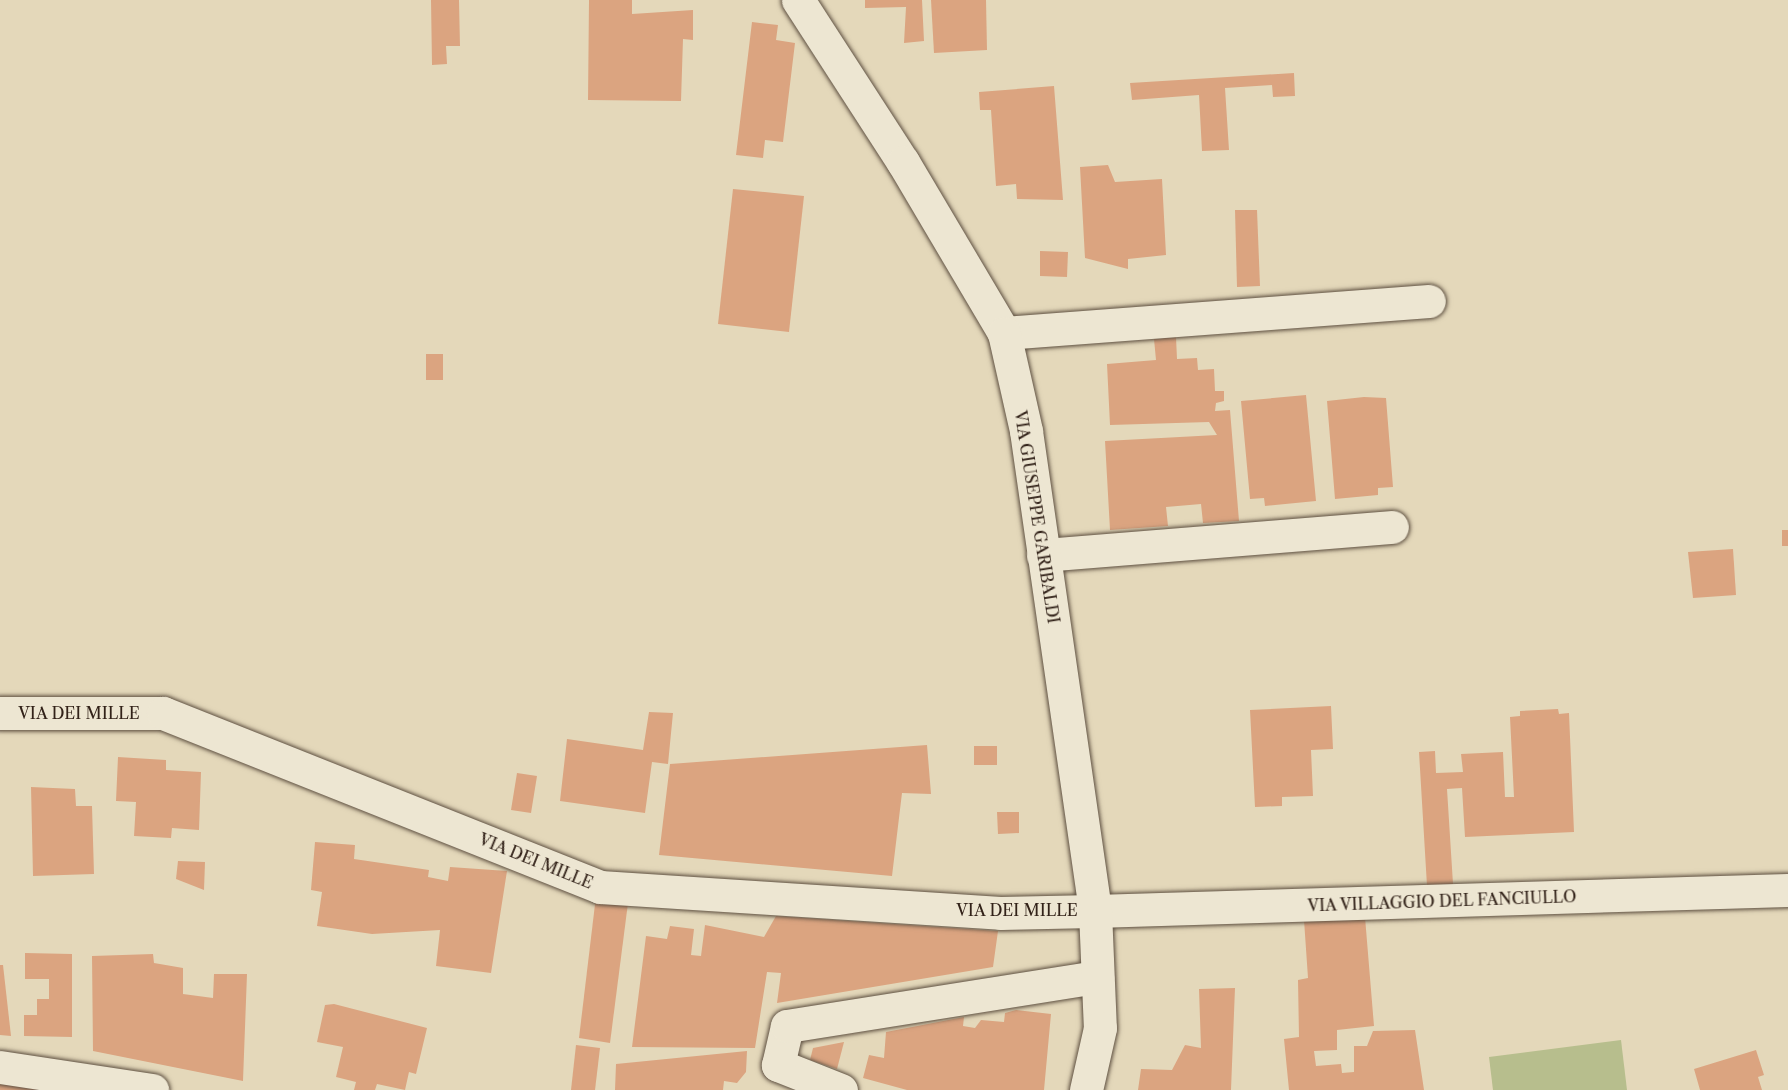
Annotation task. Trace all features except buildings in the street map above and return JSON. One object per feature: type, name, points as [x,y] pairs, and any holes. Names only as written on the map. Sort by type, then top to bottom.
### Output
[{"type":"street","name":"VIA GIUSEPPE GARIBALDI","points":[[798,0],[903,162],[1004,333],[1026,430],[1095,911],[1100,1028],[1086,1090]]},
{"type":"street","points":[[1004,333],[1429,302]]},
{"type":"street","points":[[1043,555],[1392,527]]},
{"type":"street","name":"VIA DEI MILLE","points":[[0,713],[163,713],[600,887],[1000,913],[1095,911]]},
{"type":"street","name":"VIA VILLAGGIO DEL FANCIULLO","points":[[1095,911],[1788,890]]},
{"type":"street","points":[[841,1090],[778,1065],[787,1026],[1097,977]]},
{"type":"street","points":[[0,1067],[102,1085],[152,1090]]},
{"type":"green space","points":[[1621,1040],[1627,1090],[1493,1090],[1489,1057]]}]
